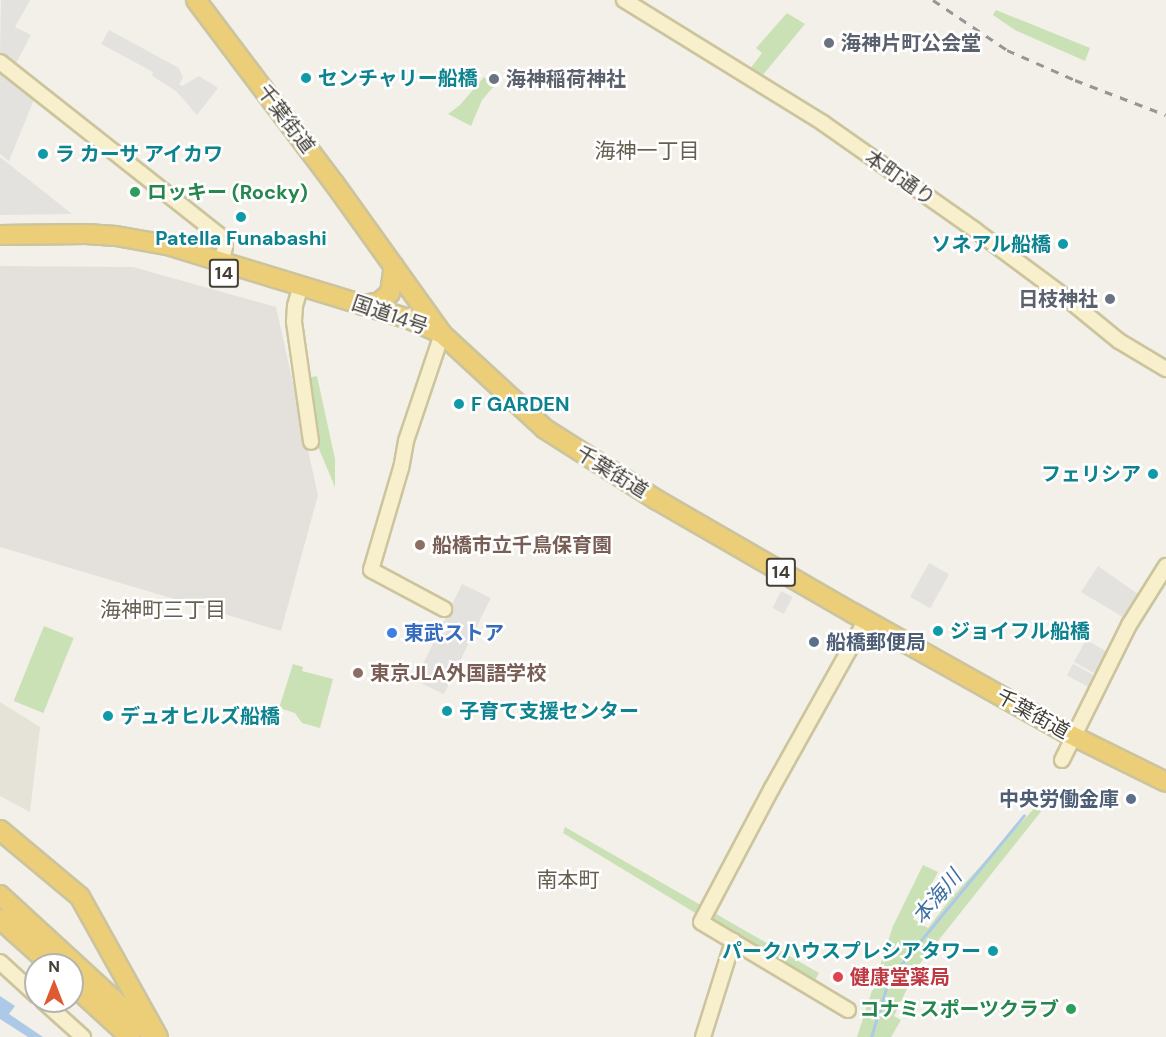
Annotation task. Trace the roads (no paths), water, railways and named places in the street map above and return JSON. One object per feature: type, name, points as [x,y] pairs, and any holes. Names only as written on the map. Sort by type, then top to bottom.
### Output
[{"type":"highway","name":"千葉街道","points":[[196,0],[442,334],[544,429],[657,500],[866,620],[1074,736],[1166,782]]},
{"type":"highway","name":"国道14号","points":[[0,235],[116,236],[167,245],[408,331],[442,334]]},
{"type":"highway","name":"国道14号","points":[[0,247],[115,248],[221,266]]},
{"type":"highway","points":[[363,305],[380,302],[390,293],[394,266]]},
{"type":"highway","name":"国道14号","points":[[299,291],[363,305],[412,320],[442,334]]},
{"type":"highway","points":[[0,831],[80,897],[156,1037]]},
{"type":"highway","points":[[0,895],[156,1037]]},
{"type":"highway","points":[[0,919],[38,953]]},
{"type":"highway","points":[[84,995],[130,1037]]},
{"type":"street","name":"本町通り","points":[[624,0],[824,123],[975,230],[1119,341],[1166,369]]},
{"type":"street","points":[[0,62],[220,236],[225,247],[221,266]]},
{"type":"street","points":[[299,291],[294,322],[311,442]]},
{"type":"street","points":[[442,334],[406,441],[401,468],[371,570],[444,609]]},
{"type":"street","points":[[1062,760],[1129,626],[1166,566]]},
{"type":"street","points":[[848,1010],[701,922],[777,778],[866,620]]},
{"type":"street","points":[[704,1037],[733,941]]},
{"type":"street","points":[[0,962],[24,984]]},
{"type":"street","points":[[56,1013],[83,1037]]},
{"type":"water","points":[[0,996],[15,1006],[9,1014],[43,1037],[28,1037],[0,1019]]},
{"type":"waterway","name":"本海川","points":[[871,1037],[889,979],[1024,815]]},
{"type":"railway","points":[[933,0],[1007,50],[1075,80],[1166,115]]},
{"type":"place","name":"海神片町公会堂","points":[[829,43]]},
{"type":"place","name":"センチャリー船橋","points":[[306,78]]},
{"type":"place","name":"海神稲荷神社","points":[[494,79]]},
{"type":"place","name":"ラ カーサ アイカワ","points":[[43,154]]},
{"type":"place","name":"ロッキー (Rocky)","points":[[135,192]]},
{"type":"place","name":"Patella Funabashi","points":[[241,217]]},
{"type":"place","name":"ソネアル船橋","points":[[1063,244]]},
{"type":"place","name":"日枝神社","points":[[1110,299]]},
{"type":"place","name":"F GARDEN","points":[[459,404]]},
{"type":"place","name":"フェリシア","points":[[1153,474]]},
{"type":"place","name":"船橋市立千鳥保育園","points":[[420,545]]},
{"type":"place","name":"ジョイフル船橋","points":[[938,631]]},
{"type":"place","name":"東武ストア","points":[[392,633]]},
{"type":"place","name":"船橋郵便局","points":[[814,642]]},
{"type":"place","name":"東京JLA外国語学校","points":[[358,673]]},
{"type":"place","name":"子育て支援センター","points":[[447,711]]},
{"type":"place","name":"デュオヒルズ船橋","points":[[108,716]]},
{"type":"place","name":"中央労働金庫","points":[[1131,799]]},
{"type":"place","name":"パークハウスプレシアタワー","points":[[993,951]]},
{"type":"place","name":"健康堂薬局","points":[[838,977]]},
{"type":"place","name":"コナミスポーツクラブ","points":[[1071,1009]]},
{"type":"district","name":"海神一丁目","points":[[647,151]]},
{"type":"district","name":"海神町三丁目","points":[[163,610]]},
{"type":"district","name":"南本町","points":[[568,880]]}]
